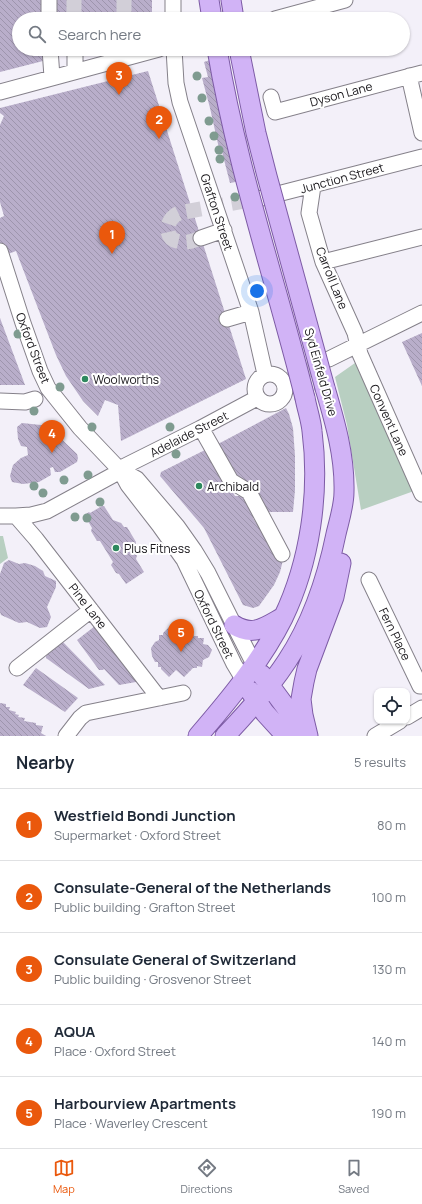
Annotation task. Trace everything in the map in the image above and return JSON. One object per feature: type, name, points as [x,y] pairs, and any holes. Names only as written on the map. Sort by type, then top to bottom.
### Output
[{"type":"main road","points":[[209,0],[211,12]]},
{"type":"main road","points":[[232,0],[233,12]]},
{"type":"main road","name":"Syd Einfeld Drive","points":[[198,736],[229,700],[254,664],[283,617],[296,588],[308,545],[312,516],[314,461],[312,430],[305,398],[245,181],[227,103],[218,56]]},
{"type":"main road","name":"Syd Einfeld Drive","points":[[225,736],[256,701],[288,660],[302,634],[321,594],[333,550],[344,494],[342,458],[337,428],[263,162],[240,56]]},
{"type":"main road","points":[[308,736],[302,704],[304,682],[307,669],[334,597],[343,549],[344,494]]},
{"type":"main road","points":[[234,625],[241,630],[252,632],[265,628],[283,617]]},
{"type":"main road","points":[[254,664],[308,736]]},
{"type":"main road","points":[[243,680],[265,713],[286,736]]},
{"type":"street","points":[[49,0],[49,12]]},
{"type":"street","points":[[173,0],[173,12]]},
{"type":"street","points":[[301,12],[345,0]]},
{"type":"street","points":[[50,56],[52,77]]},
{"type":"street","points":[[75,56],[75,71]]},
{"type":"street","points":[[0,92],[75,71],[119,56]]},
{"type":"street","name":"Grafton Street","points":[[174,56],[176,83],[180,102],[251,312],[265,374]]},
{"type":"street","points":[[415,75],[422,133]]},
{"type":"street","name":"Dyson Lane","points":[[271,97],[275,112],[415,75]]},
{"type":"street","name":"Junction Street","points":[[262,198],[422,157]]},
{"type":"street","name":"Carroll Lane","points":[[313,186],[309,213],[323,262],[355,333],[358,345]]},
{"type":"street","points":[[201,238],[224,230]]},
{"type":"street","points":[[323,262],[422,237]]},
{"type":"street","name":"Oxford Street","points":[[0,251],[23,323],[48,388],[80,428],[119,469],[132,490],[159,524],[184,560],[243,680]]},
{"type":"street","points":[[227,319],[251,312]]},
{"type":"street","points":[[329,359],[422,313]]},
{"type":"street","name":"Convent Lane","points":[[358,345],[361,357],[422,494]]},
{"type":"street","points":[[271,373],[281,377],[284,382],[284,396],[275,404],[265,404],[257,398],[255,387],[256,382],[265,374],[271,373]]},
{"type":"street","name":"Adelaide Street","points":[[0,516],[31,515],[47,511],[115,474],[119,469],[257,398]]},
{"type":"street","points":[[0,401],[25,402],[35,399]]},
{"type":"street","points":[[201,428],[231,481],[249,492],[282,554]]},
{"type":"street","name":"Oxford Street","points":[[119,469],[137,479],[177,526],[194,550],[208,573],[254,664]]},
{"type":"street","name":"Pine Lane","points":[[16,516],[92,610],[158,698]]},
{"type":"street","name":"Fern Place","points":[[369,580],[420,686],[422,686]]},
{"type":"street","points":[[17,668],[92,610]]},
{"type":"street","points":[[66,736],[86,713],[184,693]]},
{"type":"street","points":[[410,715],[422,708]]},
{"type":"street","points":[[375,736],[395,724]]},
{"type":"green space","points":[[355,363],[414,491],[361,510],[347,425],[335,377]]},
{"type":"green space","points":[[0,536],[3,536],[8,558],[0,564]]},
{"type":"building","points":[[0,0],[41,0],[42,12],[12,12],[12,56],[43,56],[43,61],[0,72]]},
{"type":"building","points":[[57,0],[152,0],[152,12],[57,12]]},
{"type":"building","points":[[210,60],[241,181],[230,183],[222,152],[220,153],[202,78],[208,77],[204,62]]},
{"type":"building","points":[[148,71],[246,379],[121,441],[118,405],[105,400],[98,416],[83,401],[66,376],[56,355],[16,251],[0,257],[0,218],[4,216],[0,202],[0,125],[4,116],[0,113],[0,108]]},
{"type":"building","points":[[0,318],[25,385],[0,385]]},
{"type":"building","points":[[422,333],[422,386],[402,342]]},
{"type":"building","points":[[286,408],[293,428],[295,456],[295,490],[293,512],[267,512],[239,478],[218,444]]},
{"type":"building","points":[[22,423],[41,425],[55,433],[77,454],[77,462],[60,472],[55,472],[53,467],[50,468],[51,475],[39,482],[23,484],[12,482],[10,476],[13,465],[21,458],[28,455],[27,447],[21,446],[18,439],[17,427]]},
{"type":"building","points":[[207,449],[235,496],[243,496],[256,517],[253,518],[256,523],[283,560],[280,572],[274,585],[259,606],[253,608],[243,605],[204,528],[160,476],[161,472]]},
{"type":"building","points":[[104,506],[113,520],[121,523],[124,527],[127,527],[136,542],[135,545],[138,551],[136,559],[144,572],[126,584],[111,565],[113,562],[100,541],[97,541],[85,516],[89,512],[90,513]]},
{"type":"building","points":[[9,560],[19,564],[25,563],[35,566],[43,571],[45,576],[56,581],[56,587],[47,607],[51,617],[47,627],[40,628],[27,622],[19,623],[1,615],[0,574],[4,563]]},
{"type":"building","points":[[95,626],[138,680],[136,682],[119,685],[104,669],[99,670],[77,640]]},
{"type":"building","points":[[170,626],[179,634],[186,626],[194,636],[204,638],[203,644],[208,645],[212,650],[209,657],[203,660],[202,667],[197,666],[197,668],[193,668],[184,677],[176,670],[169,677],[161,669],[161,667],[158,667],[158,662],[155,662],[152,656],[151,648],[155,642],[159,640],[159,635],[163,635],[163,633]]},
{"type":"building","points":[[62,641],[105,685],[89,689],[46,658],[46,656]]},
{"type":"building","points":[[36,668],[78,698],[65,712],[23,685]]},
{"type":"building","points":[[0,703],[6,704],[6,707],[10,707],[9,710],[16,712],[15,714],[19,715],[18,717],[25,718],[24,721],[43,726],[41,733],[46,736],[0,736]]},
{"type":"tunnel","points":[[74,0],[74,12]]},
{"type":"tunnel","points":[[124,0],[124,12]]},
{"type":"tunnel","points":[[201,238],[187,242],[176,241],[171,238],[169,234],[168,225],[170,220],[179,213],[261,198]]},
{"type":"tunnel","points":[[284,382],[328,360]]},
{"type":"place","name":"Consulate General of Switzerland","points":[[119,95]]},
{"type":"place","name":"Consulate-General of the Netherlands","points":[[159,139]]},
{"type":"place","name":"Westfield Bondi Junction","points":[[112,254]]},
{"type":"place","name":"Woolworths","points":[[85,379]]},
{"type":"place","name":"AQUA","points":[[52,453]]},
{"type":"place","name":"Archibald","points":[[199,486]]},
{"type":"place","name":"Plus Fitness","points":[[116,548]]},
{"type":"place","name":"Harbourview Apartments","points":[[181,652]]}]
